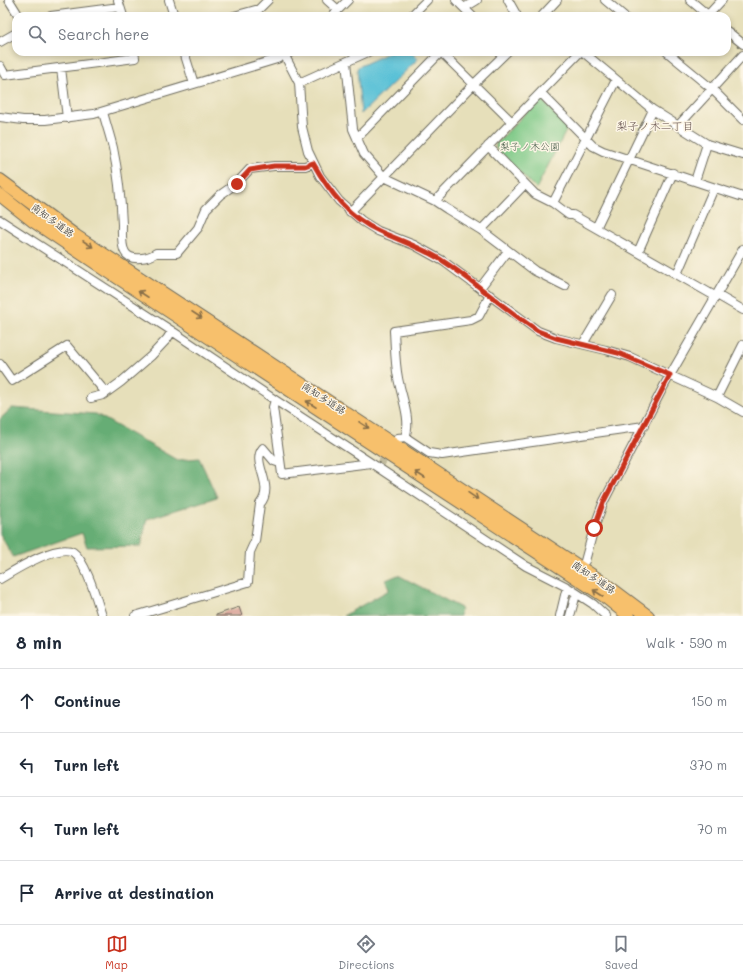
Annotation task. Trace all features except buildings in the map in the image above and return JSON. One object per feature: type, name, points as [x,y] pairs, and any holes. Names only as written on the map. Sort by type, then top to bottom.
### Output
[{"type":"highway","name":"南知多道路","points":[[0,180],[76,236],[604,583],[648,616]]},
{"type":"highway","name":"南知多道路","points":[[0,195],[33,221],[597,592],[629,616]]},
{"type":"street","points":[[9,0],[16,12]]},
{"type":"street","points":[[169,0],[173,12]]},
{"type":"street","points":[[255,0],[259,9]]},
{"type":"street","points":[[248,12],[259,9],[268,0]]},
{"type":"street","points":[[327,0],[334,12]]},
{"type":"street","points":[[336,12],[348,0]]},
{"type":"street","points":[[417,12],[427,0]]},
{"type":"street","points":[[456,0],[468,12]]},
{"type":"street","points":[[464,8],[477,0]]},
{"type":"street","points":[[508,0],[515,12]]},
{"type":"street","points":[[546,12],[557,0]]},
{"type":"street","points":[[605,0],[619,12]]},
{"type":"street","points":[[690,0],[704,12]]},
{"type":"street","points":[[712,12],[722,0]]},
{"type":"street","points":[[72,12],[119,3]]},
{"type":"street","points":[[731,34],[743,44]]},
{"type":"street","points":[[0,42],[12,35]]},
{"type":"street","points":[[0,66],[5,75],[135,58],[135,56]]},
{"type":"street","points":[[185,56],[194,84]]},
{"type":"street","points":[[0,117],[45,120],[94,114],[282,56]]},
{"type":"street","points":[[289,56],[299,83],[302,127],[313,163],[328,187],[350,212],[378,231],[429,253],[456,270],[538,331],[556,338],[630,357],[717,397],[743,412]]},
{"type":"street","points":[[299,83],[359,56]]},
{"type":"street","points":[[357,138],[437,56]]},
{"type":"street","points":[[445,56],[512,122]]},
{"type":"street","points":[[350,212],[503,56]]},
{"type":"street","points":[[436,200],[576,56]]},
{"type":"street","points":[[588,56],[653,110],[678,126],[707,144],[743,155]]},
{"type":"street","points":[[672,56],[712,89],[743,120]]},
{"type":"street","points":[[678,126],[743,56]]},
{"type":"street","points":[[346,62],[353,129],[364,154],[384,177],[436,200],[447,209],[481,230],[535,271],[565,286]]},
{"type":"street","points":[[61,68],[67,118]]},
{"type":"street","points":[[552,203],[616,80]]},
{"type":"street","points":[[541,93],[593,146],[743,197]]},
{"type":"street","points":[[596,228],[653,110]]},
{"type":"street","points":[[103,112],[118,175],[122,238],[125,252],[134,258],[156,253],[177,253],[198,228],[206,209],[220,195],[237,184],[250,170],[274,166],[305,166],[313,163]]},
{"type":"street","points":[[695,181],[707,144]]},
{"type":"street","points":[[488,146],[535,194],[552,203],[569,215],[574,215],[713,295],[717,295],[743,310]]},
{"type":"street","points":[[638,252],[673,173]]},
{"type":"street","points":[[481,230],[525,184]]},
{"type":"street","points":[[677,274],[714,188]]},
{"type":"street","points":[[0,220],[526,566],[567,587],[592,604],[606,616]]},
{"type":"street","points":[[585,561],[594,528],[604,501],[670,375],[743,250]]},
{"type":"street","points":[[480,288],[508,251]]},
{"type":"street","points":[[490,295],[479,316],[471,320],[394,331],[397,377],[406,410],[408,431],[401,437],[429,454],[442,455],[644,426]]},
{"type":"street","points":[[583,344],[612,295]]},
{"type":"street","points":[[599,298],[607,303]]},
{"type":"street","points":[[91,398],[103,395],[151,356],[172,332]]},
{"type":"street","points":[[717,397],[740,360],[743,345]]},
{"type":"street","points":[[0,364],[12,382],[67,346],[102,388],[108,391]]},
{"type":"street","points":[[275,400],[273,407],[282,474],[371,463]]},
{"type":"street","points":[[135,616],[248,582],[250,552],[255,541],[260,504],[264,500],[267,489],[259,460],[260,452],[263,448],[274,461],[280,463]]},
{"type":"street","points":[[0,579],[49,553],[67,550],[73,553],[81,561],[102,616]]},
{"type":"street","points":[[560,616],[567,587]]},
{"type":"street","points":[[570,616],[575,598]]},
{"type":"green space","name":"梨子ノ木公園","points":[[538,100],[542,100],[568,127],[536,189],[496,148],[496,144]]},
{"type":"green space","points":[[12,408],[96,414],[177,460],[199,458],[217,497],[147,519],[141,546],[87,547],[82,533],[13,557],[0,534],[0,419]]},
{"type":"green space","points":[[398,575],[461,608],[460,616],[343,616],[389,590],[386,580]]},
{"type":"water","points":[[382,56],[415,56],[418,59],[361,114],[358,67]]},
{"type":"tunnel","points":[[379,467],[389,451]]},
{"type":"district","name":"梨子ノ木二丁目","points":[[655,126]]},
{"type":"route","points":[[237,184],[250,170],[274,166],[305,166],[313,163],[320,176],[339,201],[362,221],[378,231],[414,245],[443,261],[538,331],[556,338],[630,357],[670,375],[604,501],[594,528]]}]
